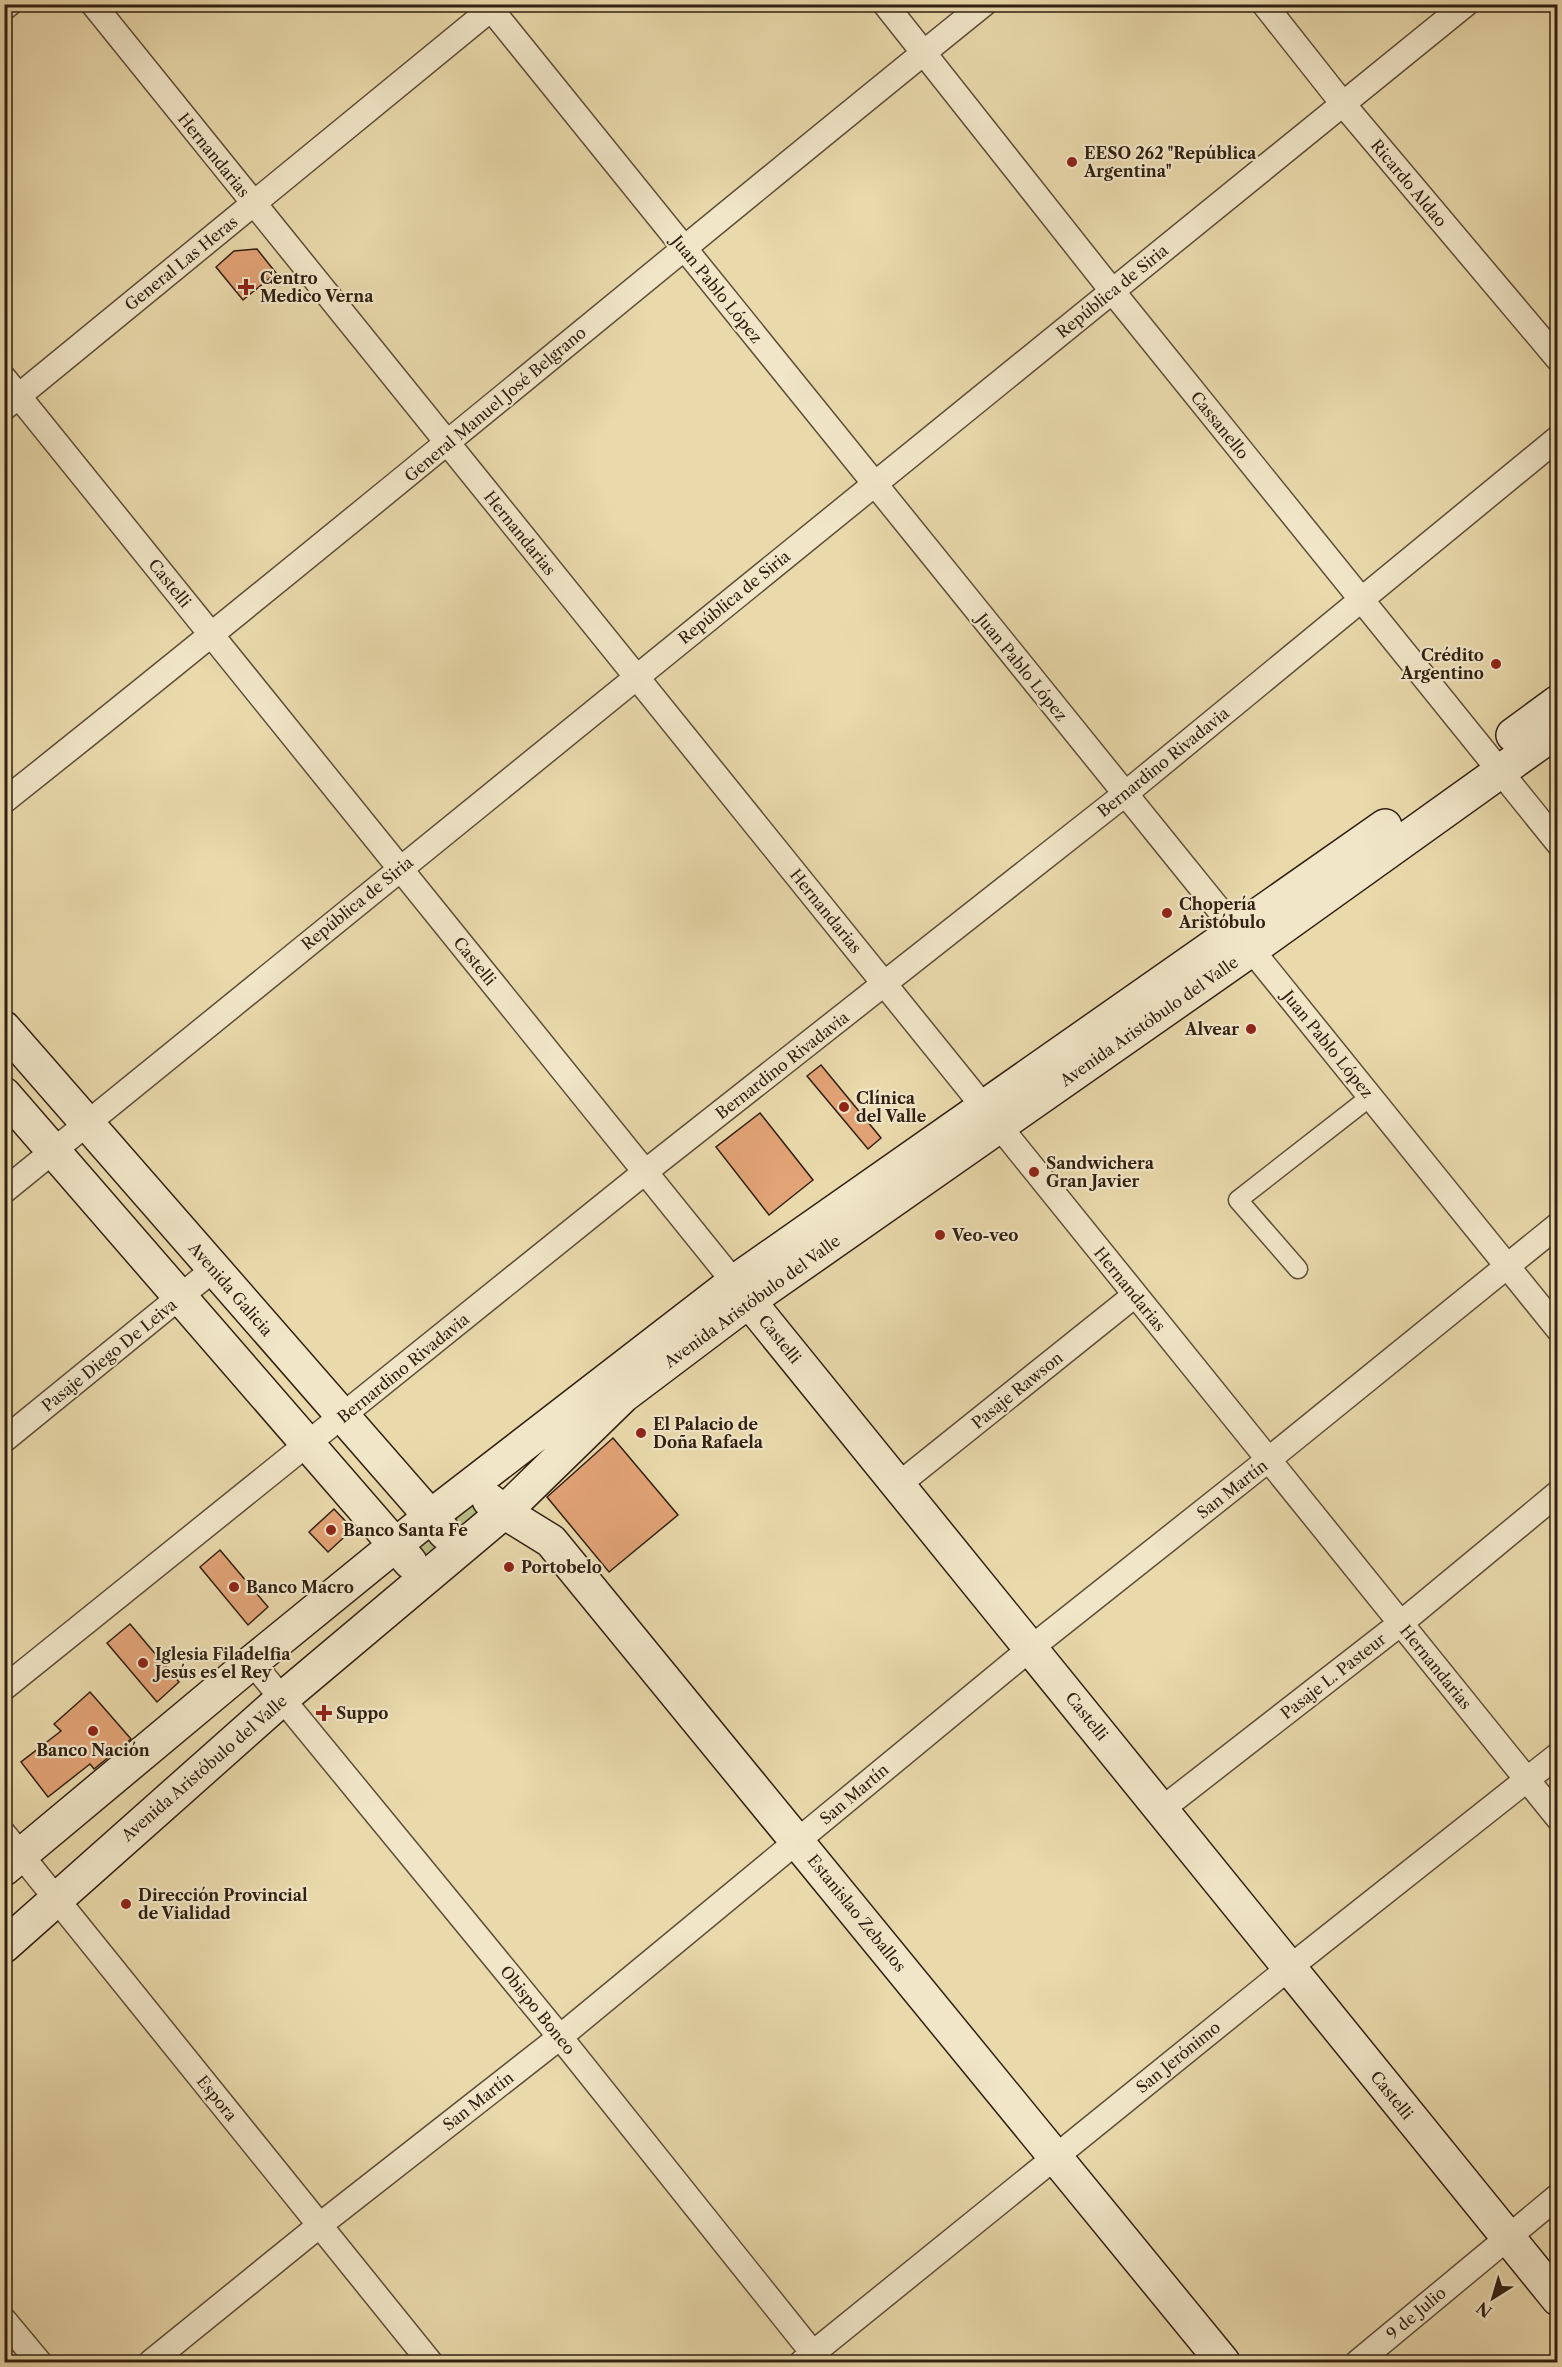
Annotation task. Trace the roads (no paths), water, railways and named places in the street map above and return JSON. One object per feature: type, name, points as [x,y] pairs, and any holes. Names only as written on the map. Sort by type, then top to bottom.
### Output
[{"type":"main road","name":"Avenida Aristóbulo del Valle","points":[[1493,763],[1557,702]]},
{"type":"main road","name":"Avenida Aristóbulo del Valle","points":[[10,1852],[480,1479],[1493,763],[1557,730]]},
{"type":"main road","name":"Avenida Galicia","points":[[4,1028],[459,1549]]},
{"type":"main road","points":[[4,1094],[424,1578]]},
{"type":"main road","name":"Avenida Aristóbulo del Valle","points":[[4,1946],[283,1698],[504,1512],[623,1396],[742,1292]]},
{"type":"main road","name":"Castelli","points":[[742,1292],[1557,2299]]},
{"type":"main road","name":"Estanislao Zeballos","points":[[480,1479],[489,1499],[504,1512],[551,1541],[1222,2362]]},
{"type":"street","points":[[4,8],[9,4]]},
{"type":"street","name":"Hernandarias","points":[[93,4],[1557,1818]]},
{"type":"street","name":"Cassanello","points":[[885,4],[1112,291],[1557,843]]},
{"type":"street","name":"General Manuel José Belgrano","points":[[4,801],[213,636],[448,444],[683,247],[984,4]]},
{"type":"street","name":"Ricardo Aldao","points":[[1264,4],[1343,104],[1557,358]]},
{"type":"street","name":"República de Siria","points":[[4,1191],[1466,4]]},
{"type":"street","name":"General Las Heras","points":[[9,394],[253,204],[492,6]]},
{"type":"street","name":"Juan Pablo López","points":[[492,6],[683,247],[1557,1329]]},
{"type":"street","name":"Castelli","points":[[9,394],[213,636],[742,1292]]},
{"type":"street","name":"Bernardino Rivadavia","points":[[4,1688],[645,1173],[1125,794],[1557,438]]},
{"type":"street","points":[[1298,1269],[1238,1200],[1370,1096]]},
{"type":"street","name":"San Martín","points":[[151,2362],[320,2225],[560,2037],[1031,1648],[1268,1461],[1557,1226]]},
{"type":"street","name":"Pasaje Diego De Leiva","points":[[4,1440],[214,1269]]},
{"type":"street","name":"Pasaje Rawson","points":[[898,1485],[1135,1295]]},
{"type":"street","name":"Pasaje L. Pasteur","points":[[1162,1809],[1401,1623],[1557,1493]]},
{"type":"street","name":"Obispo Boneo","points":[[252,1662],[560,2037],[812,2360]]},
{"type":"street","name":"San Jerónimo","points":[[812,2360],[1055,2157],[1557,1755]]},
{"type":"street","name":"Espora","points":[[10,1852],[56,1899],[430,2362]]},
{"type":"street","name":"9 de Julio","points":[[1358,2362],[1557,2196]]},
{"type":"street","points":[[4,2320],[39,2362]]},
{"type":"place","name":"EESO 262 \"República Argentina\"","points":[[1072,162]]},
{"type":"place","name":"Centro Medico Verna","points":[[246,287]]},
{"type":"place","name":"Crédito Argentino","points":[[1496,664]]},
{"type":"place","name":"Chopería Aristóbulo","points":[[1167,913]]},
{"type":"place","name":"Alvear","points":[[1251,1029]]},
{"type":"place","name":"Clínica del Valle","points":[[844,1107]]},
{"type":"place","name":"Sandwichera Gran Javier","points":[[1034,1172]]},
{"type":"place","name":"Veo-veo","points":[[940,1235]]},
{"type":"place","name":"El Palacio de Doña Rafaela","points":[[641,1433]]},
{"type":"place","name":"Banco Santa Fe","points":[[331,1530]]},
{"type":"place","name":"Portobelo","points":[[509,1567]]},
{"type":"place","name":"Banco Macro","points":[[234,1587]]},
{"type":"place","name":"Iglesia Filadelfia Jesús es el Rey","points":[[143,1663]]},
{"type":"place","name":"Suppo","points":[[324,1713]]},
{"type":"place","name":"Banco Nación","points":[[93,1731]]},
{"type":"place","name":"Dirección Provincial de Vialidad","points":[[126,1904]]}]
